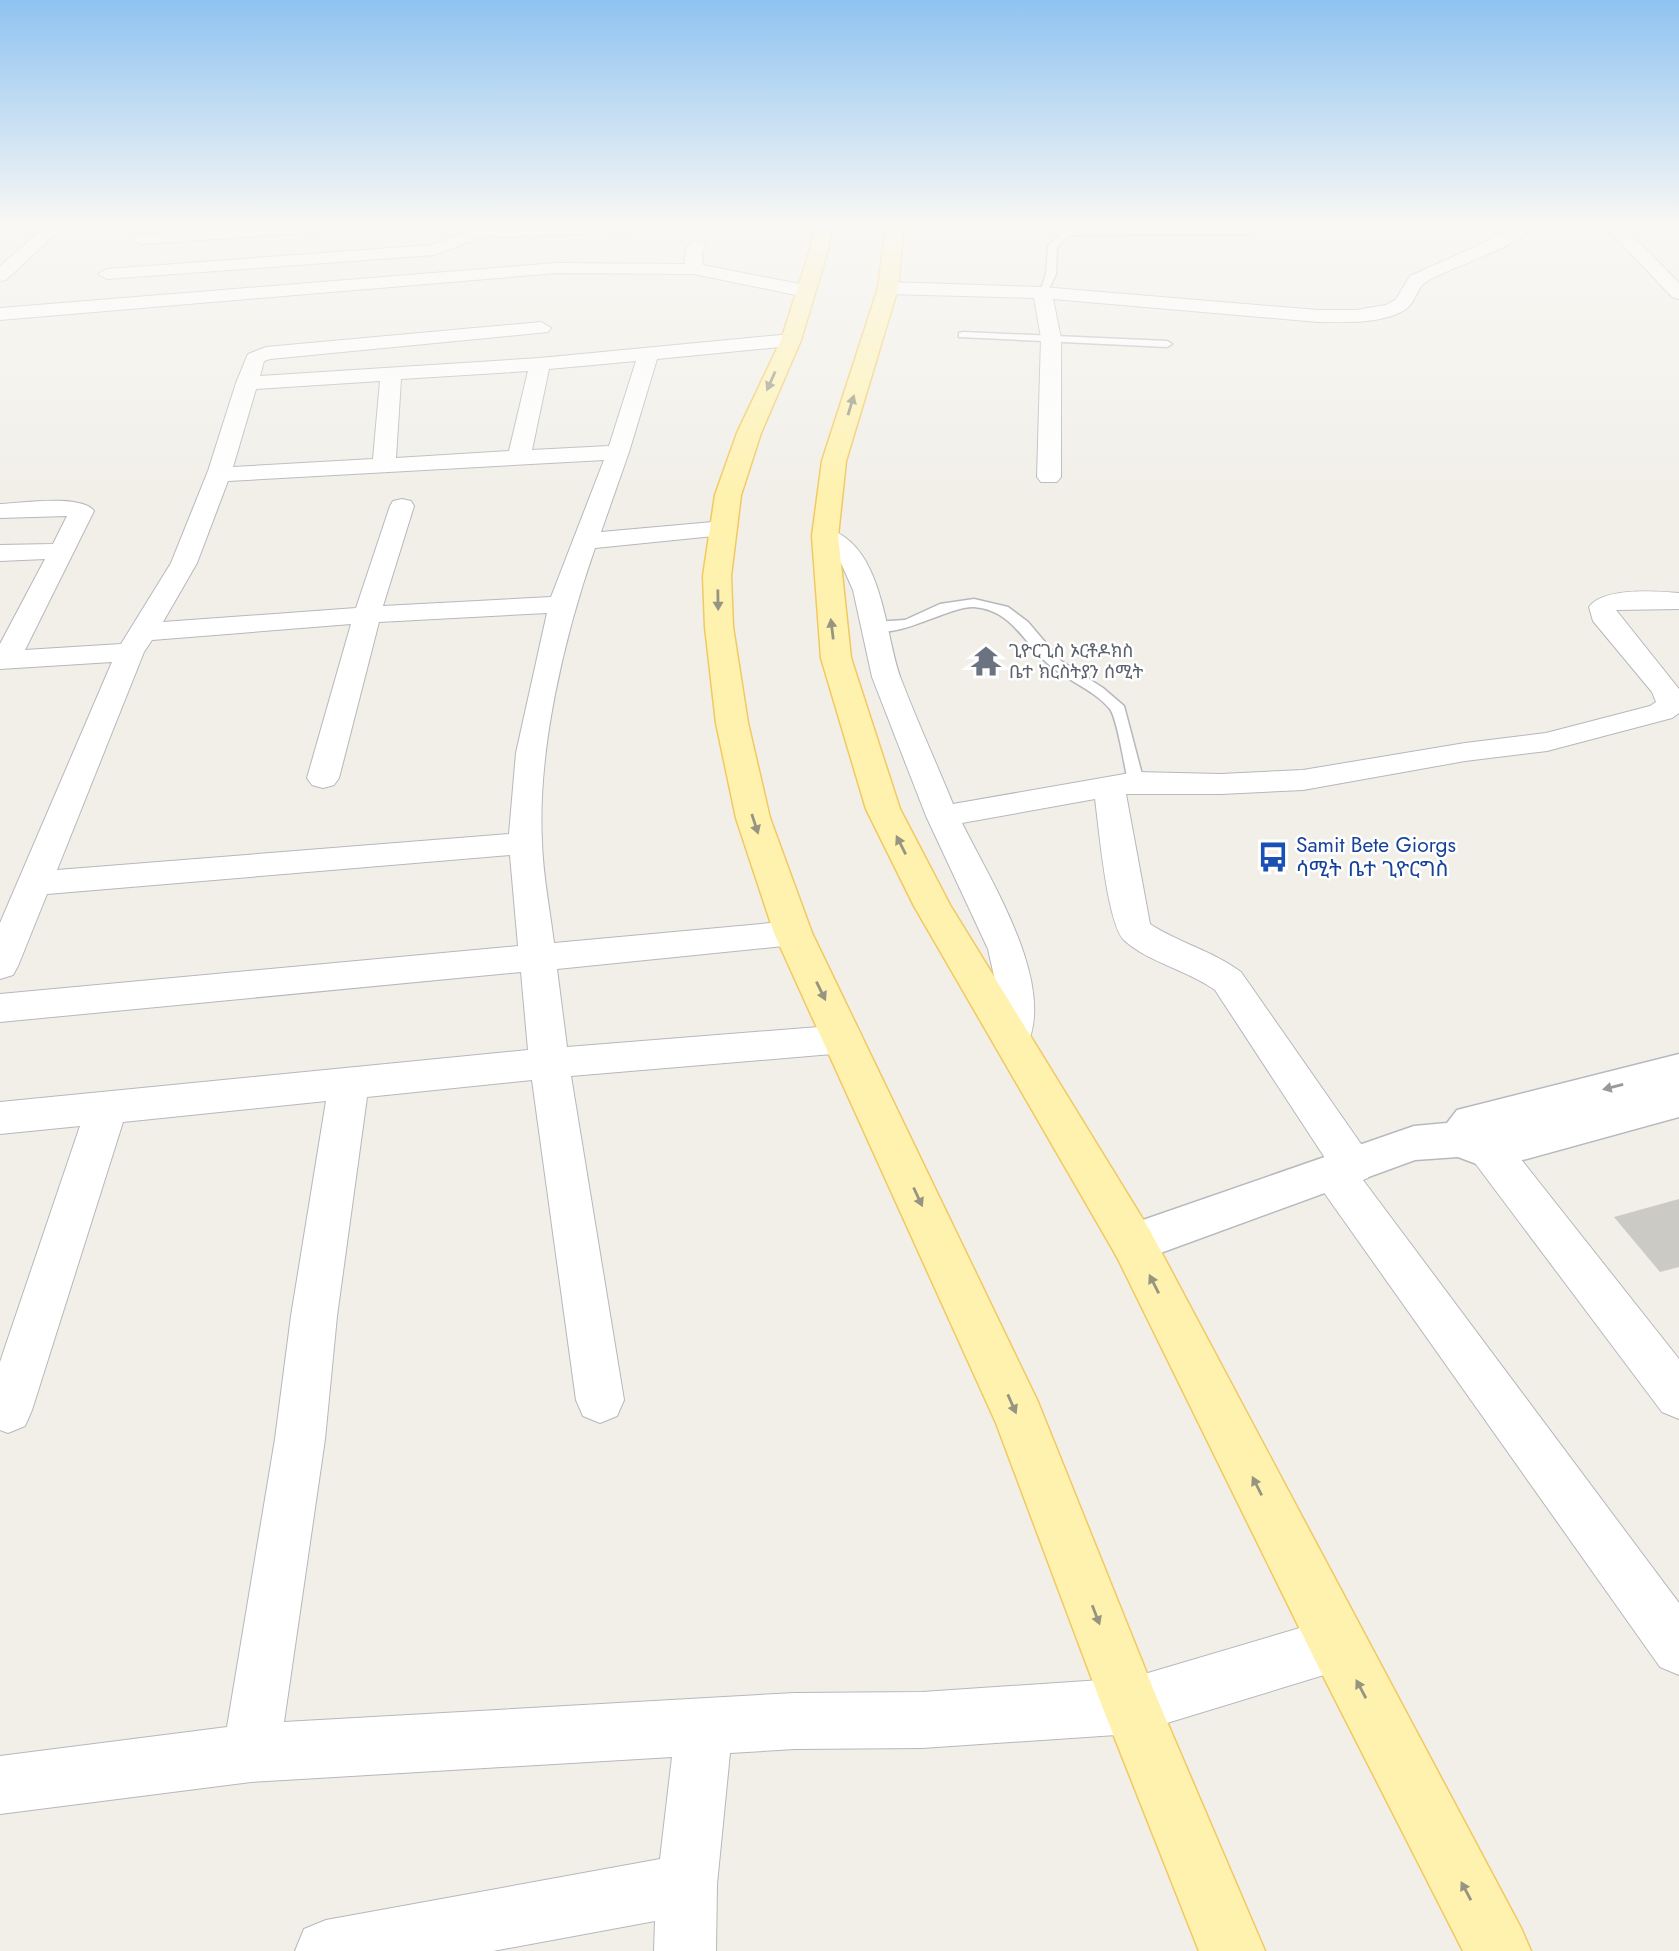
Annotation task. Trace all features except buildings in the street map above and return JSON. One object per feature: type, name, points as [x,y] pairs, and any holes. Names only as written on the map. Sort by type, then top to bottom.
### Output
[{"type":"main road","points":[[798,315],[791,340],[749,433],[728,495],[717,576],[718,611],[732,723],[753,818],[793,933],[1020,1419],[1131,1706],[1232,1951]]},
{"type":"main road","points":[[880,315],[834,461],[825,536],[836,658],[883,809],[932,906],[1133,1243],[1337,1644],[1498,1951]]},
{"type":"street","points":[[1046,315],[1051,338],[1049,477]]},
{"type":"street","points":[[1307,315],[1362,315]]},
{"type":"street","points":[[0,966],[32,884],[136,642],[184,562],[218,475],[255,358],[265,353],[541,328]]},
{"type":"street","points":[[246,383],[540,364],[791,340]]},
{"type":"street","points":[[600,1400],[549,1063],[525,844],[526,787],[562,604],[618,452],[648,354]]},
{"type":"street","points":[[519,456],[540,364]]},
{"type":"street","points":[[384,465],[391,373]]},
{"type":"street","points":[[218,475],[618,452]]},
{"type":"street","points":[[323,778],[367,615],[402,506]]},
{"type":"street","points":[[0,511],[79,508],[82,511],[3,660]]},
{"type":"street","points":[[585,541],[724,528]]},
{"type":"street","points":[[825,536],[852,559],[866,590],[886,677],[942,816],[1006,949],[1015,985],[1011,1039]]},
{"type":"street","points":[[0,553],[62,551]]},
{"type":"street","points":[[942,816],[1123,783],[1222,784],[1303,780],[1465,752],[1547,743],[1661,712],[1672,704],[1665,690],[1603,615],[1602,607],[1613,601],[1677,601]]},
{"type":"street","points":[[3,660],[367,615],[562,604]]},
{"type":"street","points":[[0,609],[32,607]]},
{"type":"street","points":[[1123,783],[1130,919],[1135,931],[1150,941],[1209,967],[1228,981],[1343,1169],[1679,1648]]},
{"type":"street","points":[[32,884],[525,844]]},
{"type":"street","points":[[0,1008],[280,979],[539,958],[793,933]]},
{"type":"street","points":[[0,1118],[549,1063],[844,1039]]},
{"type":"street","points":[[1474,1138],[1679,1070]]},
{"type":"street","points":[[251,1753],[300,1439],[314,1316],[349,1082]]},
{"type":"street","points":[[1133,1243],[1414,1143],[1474,1138],[1679,1101]]},
{"type":"street","points":[[8,1410],[107,1107]]},
{"type":"street","points":[[1474,1138],[1679,1396]]},
{"type":"street","points":[[0,1785],[251,1753],[795,1721],[922,1720],[1131,1706],[1337,1644]]},
{"type":"street","points":[[685,1951],[687,1884],[704,1726]]},
{"type":"street","points":[[326,1951],[687,1884]]},
{"type":"lane","points":[[963,335],[1167,344]]},
{"type":"lane","points":[[874,626],[908,624],[945,607],[965,604],[974,603],[1003,610],[1023,625],[1056,664],[1098,691],[1119,709],[1123,783]]},
{"type":"place","name":"ጊዮርጊስ ኦርቶዶክስ ቤተ ክርስትያን ሰሚት","points":[[986,661]]},
{"type":"place","name":"Samit Bete Giorgs ሳሚት ቤተ ጊዮርግስ","points":[[1273,857]]}]
